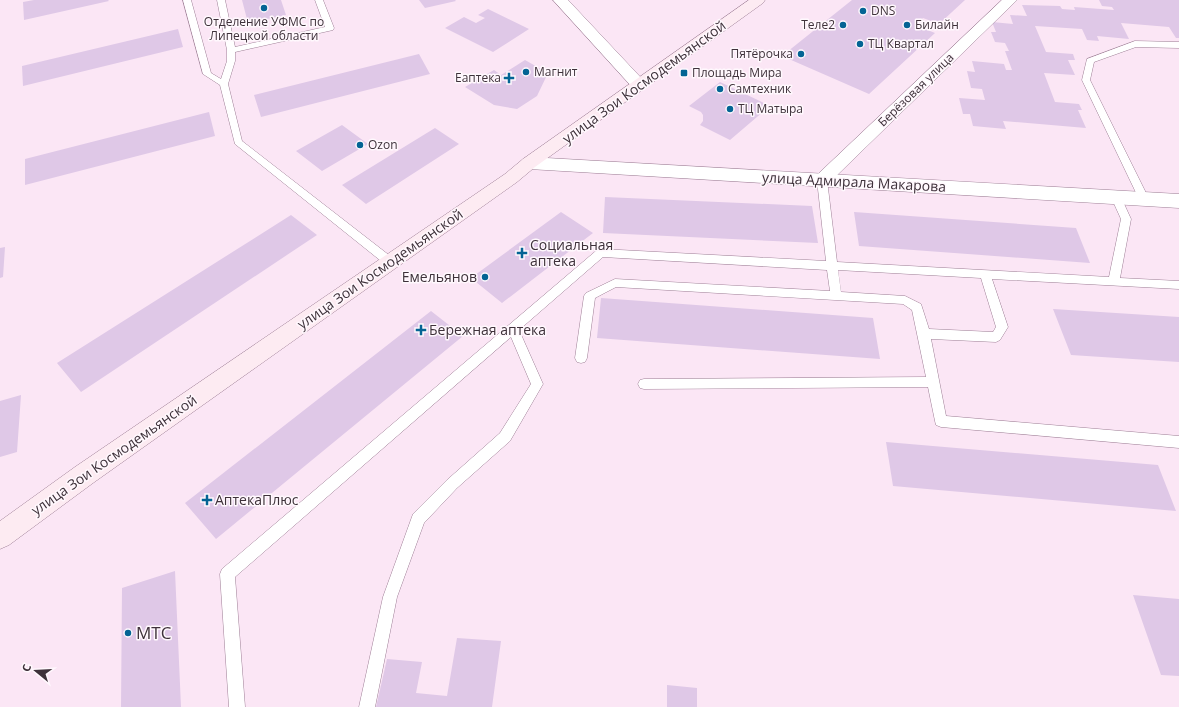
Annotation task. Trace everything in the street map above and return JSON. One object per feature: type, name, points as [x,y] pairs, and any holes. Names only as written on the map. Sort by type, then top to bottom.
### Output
[{"type":"main road","name":"улица Зои Космодемьянской","points":[[0,536],[91,470],[511,178],[529,163],[758,0]]},
{"type":"street","points":[[560,0],[639,85]]},
{"type":"street","name":"Берёзовая улица","points":[[822,180],[1010,0]]},
{"type":"street","name":"улица Адмирала Макарова","points":[[529,163],[1179,201]]},
{"type":"lane","points":[[187,0],[207,74],[224,84]]},
{"type":"lane","points":[[221,0],[231,50],[231,61],[224,84],[238,142],[390,262]]},
{"type":"lane","points":[[231,50],[330,28],[318,0]]},
{"type":"lane","points":[[1144,199],[1086,80],[1088,67],[1090,61],[1135,44],[1179,45]]},
{"type":"lane","points":[[822,180],[836,296]]},
{"type":"lane","points":[[1114,281],[1126,219],[1116,197]]},
{"type":"lane","points":[[237,707],[227,574],[601,253],[1179,285]]},
{"type":"lane","points":[[924,334],[996,337],[1002,327],[985,274]]},
{"type":"lane","points":[[581,358],[590,296],[615,283],[905,300],[917,307],[924,334],[941,421],[1179,442]]},
{"type":"lane","points":[[367,707],[390,597],[418,519],[452,484],[505,437],[537,384],[513,329]]},
{"type":"lane","points":[[644,384],[933,382]]},
{"type":"building","points":[[34,0],[109,1],[24,20],[23,2]]},
{"type":"building","name":"Отделение УФМС по Липецкой области","points":[[242,0],[281,0],[286,15],[248,23]]},
{"type":"building","points":[[419,0],[455,0],[456,1],[425,8]]},
{"type":"building","name":"ТЦ Квартал","points":[[852,0],[965,0],[939,24],[923,18],[915,25],[935,33],[869,94],[782,56]]},
{"type":"building","points":[[1099,0],[1179,0],[1179,38],[1176,38],[1169,27],[1121,23],[1129,39],[1097,36],[1099,41],[1087,40],[1082,29],[1035,26],[1046,52],[1073,54],[1075,60],[1068,60],[1075,75],[1044,73],[1055,102],[1079,104],[1082,110],[1078,110],[1086,128],[1003,121],[1006,129],[973,126],[970,114],[963,114],[959,98],[985,100],[982,89],[971,88],[967,71],[975,72],[972,61],[1004,64],[1006,70],[1012,70],[1005,51],[1009,51],[1005,43],[995,42],[991,32],[996,32],[992,22],[1013,24],[1010,15],[1027,16],[1022,5],[1060,6],[1062,9],[1075,10],[1074,7],[1114,10],[1112,7],[1102,6]]},
{"type":"building","points":[[488,9],[529,29],[493,52],[445,28],[464,17],[476,23],[485,18],[478,15]]},
{"type":"building","points":[[178,29],[183,47],[23,86],[22,66]]},
{"type":"building","points":[[419,54],[430,74],[261,117],[254,95]]},
{"type":"building","points":[[525,60],[548,73],[537,96],[517,109],[494,105],[465,87],[494,70],[501,75]]},
{"type":"building","name":"ТЦ Матыра","points":[[720,82],[770,106],[730,140],[700,125],[703,121],[703,115],[701,112],[689,106]]},
{"type":"building","points":[[209,112],[215,136],[25,185],[25,159]]},
{"type":"building","points":[[342,125],[368,144],[322,171],[296,151]]},
{"type":"building","points":[[435,128],[459,144],[366,204],[342,185]]},
{"type":"building","points":[[605,197],[812,206],[818,243],[603,233]]},
{"type":"building","points":[[561,212],[593,233],[502,303],[471,278]]},
{"type":"building","points":[[854,212],[1076,228],[1090,263],[859,246]]},
{"type":"building","points":[[291,215],[317,235],[81,392],[57,363]]},
{"type":"building","points":[[5,247],[3,277],[0,278],[0,248]]},
{"type":"building","points":[[601,298],[873,318],[880,359],[597,338]]},
{"type":"building","points":[[1053,309],[1179,317],[1179,362],[1071,355]]},
{"type":"building","points":[[431,311],[463,336],[216,539],[185,503]]},
{"type":"building","points":[[21,395],[17,452],[0,457],[0,401]]},
{"type":"building","points":[[886,442],[1158,465],[1176,511],[893,486]]},
{"type":"building","points":[[175,571],[181,707],[121,707],[122,588]]},
{"type":"building","points":[[1133,595],[1179,599],[1179,676],[1161,675]]},
{"type":"building","points":[[457,638],[501,641],[492,707],[376,707],[387,659],[422,662],[416,693],[447,696]]},
{"type":"building","points":[[667,685],[697,688],[697,707],[667,707]]},
{"type":"place","name":"Отделение УФМС по Липецкой области","points":[[264,8]]},
{"type":"place","name":"DNS","points":[[863,11]]},
{"type":"place","name":"Теле2","points":[[843,25]]},
{"type":"place","name":"Билайн","points":[[907,25]]},
{"type":"place","name":"ТЦ Квартал","points":[[860,44]]},
{"type":"place","name":"Пятёрочка","points":[[801,54]]},
{"type":"place","name":"Магнит","points":[[526,72]]},
{"type":"place","name":"Площадь Мира","points":[[684,73]]},
{"type":"place","name":"Еаптека","points":[[509,78]]},
{"type":"place","name":"Самтехник","points":[[720,89]]},
{"type":"place","name":"ТЦ Матыра","points":[[730,109]]},
{"type":"place","name":"Ozon","points":[[360,145]]},
{"type":"place","name":"Социальная аптека","points":[[522,253]]},
{"type":"place","name":"Емельянов","points":[[485,277]]},
{"type":"place","name":"Бережная аптека","points":[[421,330]]},
{"type":"place","name":"АптекаПлюс","points":[[207,500]]},
{"type":"place","name":"МТС","points":[[128,633]]}]
